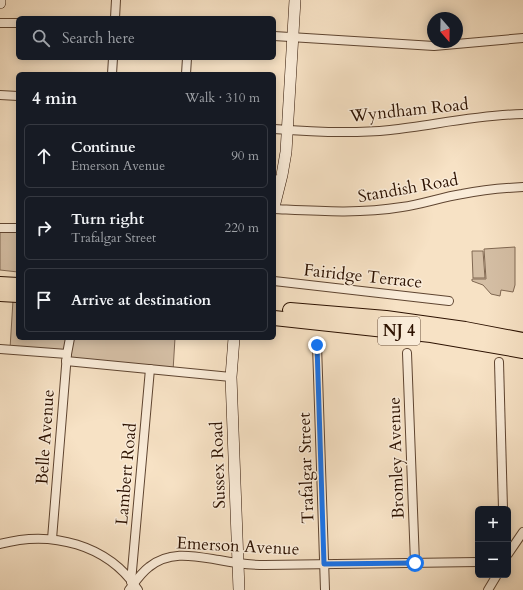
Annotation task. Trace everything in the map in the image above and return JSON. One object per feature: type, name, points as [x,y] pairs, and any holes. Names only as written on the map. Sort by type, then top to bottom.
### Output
[{"type":"highway","points":[[0,284],[16,285]]},
{"type":"highway","points":[[0,294],[16,295]]},
{"type":"highway","name":"NJ 4","points":[[276,309],[386,318],[523,340]]},
{"type":"highway","name":"NJ 4","points":[[276,318],[431,335],[523,351]]},
{"type":"street","points":[[115,16],[116,0]]},
{"type":"street","points":[[276,200],[282,175],[288,130],[295,0]]},
{"type":"street","points":[[0,23],[16,23]]},
{"type":"street","points":[[276,36],[434,46],[523,38]]},
{"type":"street","points":[[112,72],[113,60]]},
{"type":"street","points":[[186,72],[187,60]]},
{"type":"street","points":[[0,95],[16,96]]},
{"type":"street","name":"Wyndham Road","points":[[276,128],[288,130],[370,132],[478,117],[523,114]]},
{"type":"street","name":"Standish Road","points":[[276,208],[329,212],[378,211],[461,194],[487,190],[523,188]]},
{"type":"street","points":[[0,228],[16,228]]},
{"type":"street","name":"Fairidge Terrace","points":[[276,281],[449,301]]},
{"type":"street","name":"Belle Avenue","points":[[52,539],[66,357],[70,340]]},
{"type":"street","name":"Sussex Road","points":[[234,340],[232,377],[239,590]]},
{"type":"street","name":"Trafalgar Street","points":[[317,345],[325,590]]},
{"type":"street","points":[[0,349],[150,369],[232,377]]},
{"type":"street","name":"Bromley Avenue","points":[[407,353],[415,563]]},
{"type":"street","points":[[499,362],[503,506]]},
{"type":"street","name":"Lambert Road","points":[[133,586],[150,369]]},
{"type":"street","points":[[511,550],[523,532]]},
{"type":"street","points":[[0,544],[26,538],[52,539],[74,544],[100,555],[112,563],[133,586]]},
{"type":"street","name":"Emerson Avenue","points":[[133,586],[148,567],[161,560],[174,556],[189,555],[239,564],[265,565],[475,562]]},
{"type":"street","points":[[488,590],[494,578]]},
{"type":"shaded area","points":[[0,228],[16,228],[16,272],[0,270]]},
{"type":"shaded area","points":[[515,247],[515,285],[513,292],[501,290],[500,296],[491,294],[483,285],[472,281],[472,279],[486,279],[484,249]]},
{"type":"shaded area","points":[[472,251],[483,251],[485,278],[473,278]]},
{"type":"shaded area","points":[[13,300],[16,301],[16,340],[175,340],[173,371],[66,361],[67,354],[10,349]]},
{"type":"route","points":[[317,345],[324,564],[415,563]]}]
